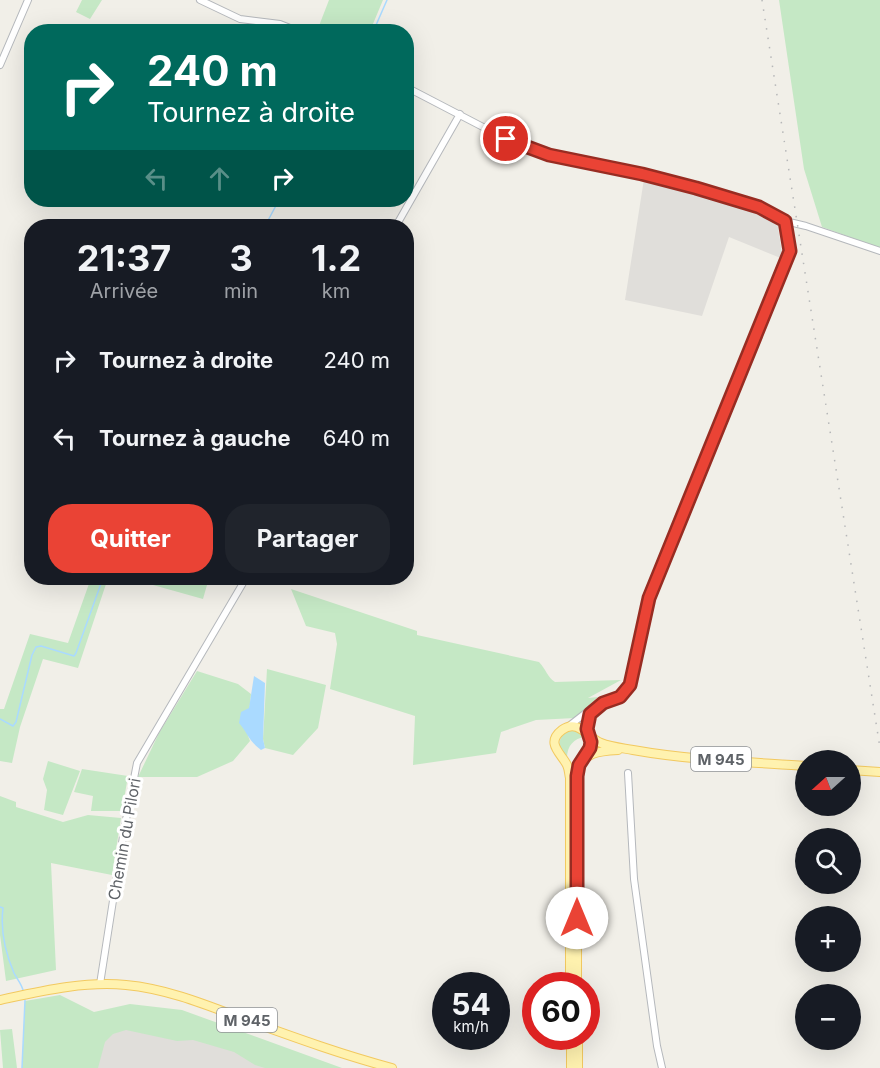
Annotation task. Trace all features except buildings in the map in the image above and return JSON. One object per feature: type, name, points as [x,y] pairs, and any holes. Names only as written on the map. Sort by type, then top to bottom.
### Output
[{"type":"main road","points":[[570,972],[570,783],[568,768],[556,751],[555,741],[558,734],[566,727],[576,726],[588,734],[591,746],[579,765],[577,776],[578,972]]},
{"type":"main road","name":"M 945","points":[[588,734],[605,744],[637,751]]},
{"type":"main road","name":"M 945","points":[[585,757],[601,751],[637,751],[795,765]]},
{"type":"main road","points":[[563,759],[574,762],[585,757]]},
{"type":"main road","points":[[861,771],[879,772]]},
{"type":"main road","name":"M 945","points":[[0,1000],[60,988],[100,984],[134,986],[171,993],[311,1043],[392,1068]]},
{"type":"main road","points":[[571,1050],[571,1068]]},
{"type":"main road","points":[[578,1050],[578,1068]]},
{"type":"street","points":[[0,65],[28,0]]},
{"type":"street","points":[[200,0],[240,19],[280,24]]},
{"type":"street","points":[[414,91],[506,139],[538,151],[696,188],[759,207],[785,221],[880,251]]},
{"type":"street","points":[[414,194],[460,114]]},
{"type":"street","points":[[566,727],[588,710],[620,697],[630,685],[649,598],[790,251],[785,221]]},
{"type":"street","name":"Chemin du Pilori","points":[[100,984],[137,763],[242,585]]},
{"type":"street","points":[[588,734],[587,722],[590,714],[603,703]]},
{"type":"street","points":[[628,773],[634,879],[662,1068]]},
{"type":"shaded area","points":[[644,179],[733,202],[777,221],[783,259],[729,237],[702,316],[625,300]]},
{"type":"shaded area","points":[[94,1012],[334,1068],[79,1068]]},
{"type":"green space","points":[[82,0],[102,0],[90,19],[76,12]]},
{"type":"green space","points":[[329,0],[383,0],[373,24],[320,24]]},
{"type":"green space","points":[[779,0],[880,0],[880,248],[822,227],[804,169]]},
{"type":"green space","points":[[89,585],[106,585],[78,668],[43,659],[20,727],[12,763],[0,761],[0,709],[4,709],[30,634],[68,643]]},
{"type":"green space","points":[[153,585],[207,585],[203,599]]},
{"type":"green space","points":[[291,589],[417,631],[417,635],[539,662],[555,682],[621,680],[588,698],[598,697],[575,718],[536,720],[501,732],[496,753],[413,765],[415,716],[330,689],[337,644],[335,633],[306,626]]},
{"type":"green space","points":[[267,669],[326,685],[318,728],[293,755],[265,748],[263,739]]},
{"type":"green space","points":[[197,671],[238,684],[251,694],[247,733],[250,741],[233,761],[197,777],[138,777],[159,733]]},
{"type":"green space","points":[[575,730],[585,737],[572,743],[567,758],[559,745],[566,732]]},
{"type":"green space","points":[[48,761],[80,771],[63,815],[44,810],[47,790],[43,779]]},
{"type":"green space","points":[[82,769],[128,776],[122,811],[91,811],[93,796],[74,792]]},
{"type":"green space","points":[[0,796],[16,802],[16,807],[63,822],[88,815],[121,818],[112,875],[51,863],[56,970],[6,981],[0,935]]},
{"type":"green space","points":[[60,995],[94,1012],[130,1004],[182,1010],[342,1068],[265,1068],[255,1065],[234,1052],[193,1040],[177,1041],[126,1030],[113,1034],[105,1042],[98,1068],[22,1068],[25,1001]]},
{"type":"green space","points":[[12,1029],[17,1068],[3,1068],[0,1030]]},
{"type":"water","points":[[254,676],[265,683],[263,739],[265,748],[261,750],[239,723],[241,712],[249,708]]},
{"type":"waterway","points":[[376,24],[387,0]]},
{"type":"waterway","points":[[269,219],[275,207]]},
{"type":"waterway","points":[[0,719],[13,726],[16,722],[32,655],[36,647],[41,646],[74,656],[100,585]]},
{"type":"waterway","points":[[0,907],[3,908],[2,925],[6,950],[23,990]]},
{"type":"waterway","points":[[22,1068],[25,1000]]},
{"type":"railway","points":[[762,0],[880,748]]},
{"type":"route","points":[[506,139],[549,155],[642,174],[759,207],[785,221],[790,251],[649,598],[630,685],[620,697],[603,703],[592,711],[588,719],[587,733],[591,742],[590,748],[588,755],[579,765],[577,776],[577,918]]}]
